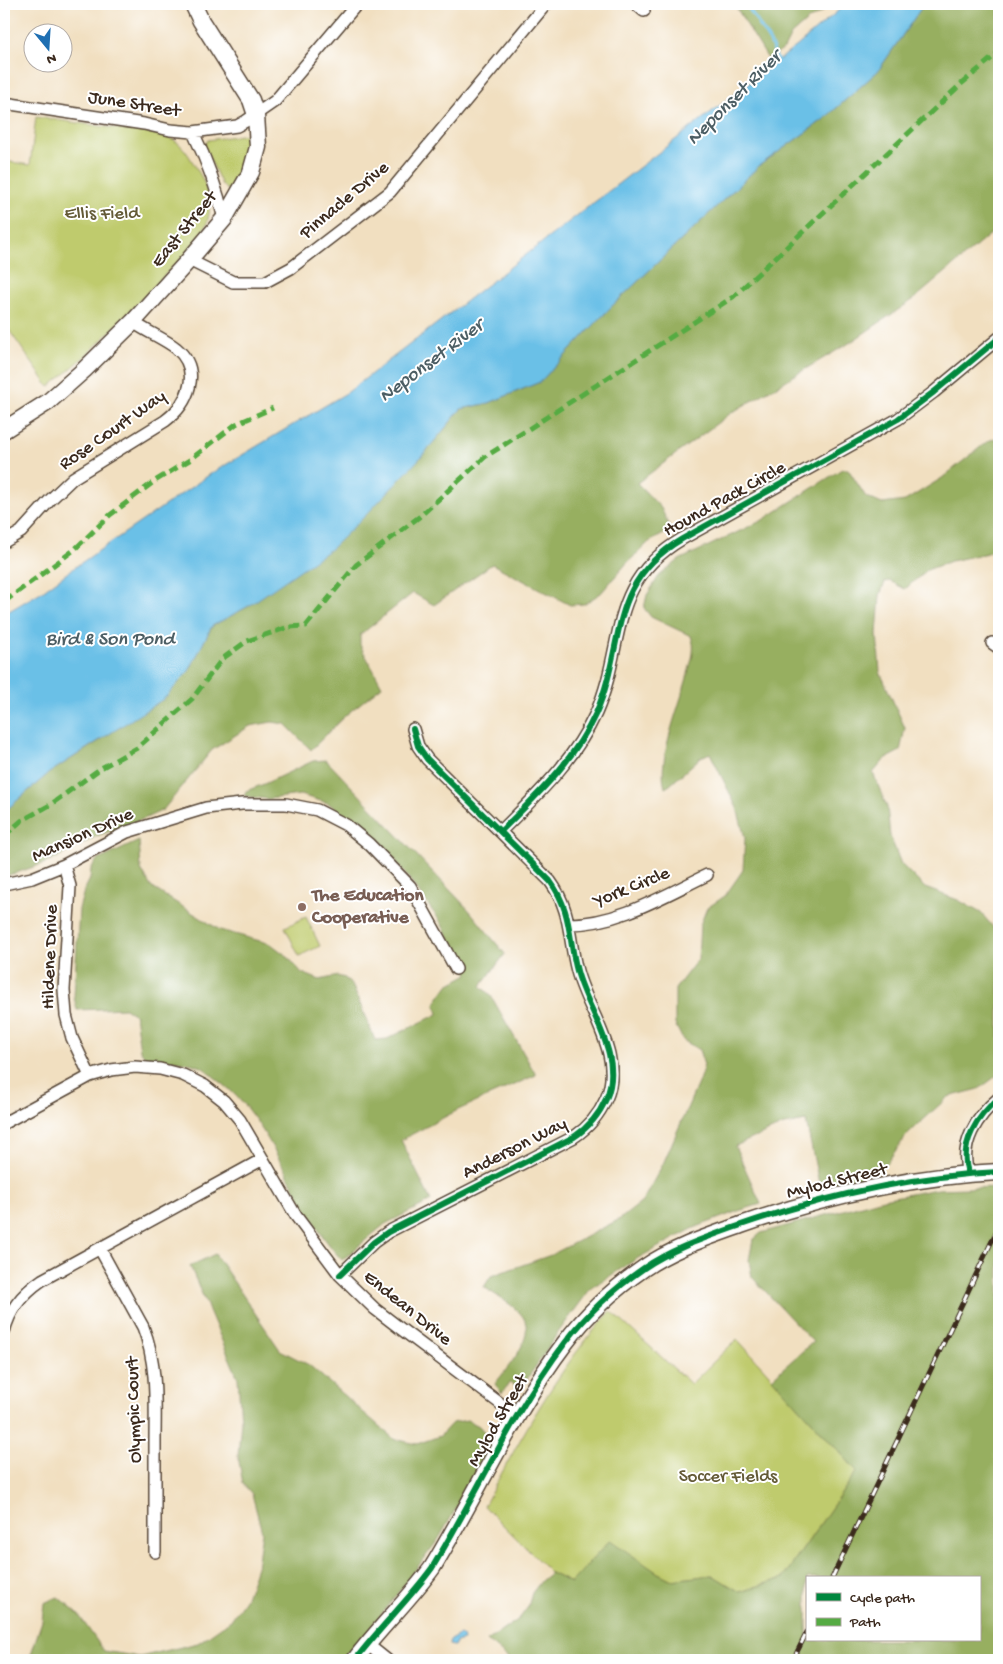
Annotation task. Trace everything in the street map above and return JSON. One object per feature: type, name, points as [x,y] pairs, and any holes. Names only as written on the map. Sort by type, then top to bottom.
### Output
[{"type":"street","name":"East Street","points":[[4,430],[48,402],[133,322],[224,219],[252,172],[258,147],[256,115],[251,100],[193,4]]},
{"type":"street","name":"June Street","points":[[4,103],[144,124],[170,130],[193,132],[237,126],[275,101],[357,4]]},
{"type":"street","name":"Pinnacle Drive","points":[[189,260],[232,282],[265,282],[291,268],[390,192],[546,4]]},
{"type":"street","points":[[193,132],[207,161],[224,219]]},
{"type":"street","name":"Rose Court Way","points":[[4,542],[21,532],[50,500],[74,478],[165,421],[174,414],[184,401],[188,391],[190,376],[184,359],[177,349],[168,342],[133,322]]},
{"type":"street","name":"Hound Pack Circle","points":[[501,831],[561,770],[586,733],[604,693],[626,602],[637,580],[653,561],[672,545],[898,419],[999,338]]},
{"type":"street","name":"Anderson Way","points":[[340,1275],[374,1242],[388,1232],[574,1137],[586,1129],[598,1114],[608,1095],[610,1085],[610,1056],[578,974],[571,948],[569,924],[565,908],[555,887],[427,759],[418,746],[413,729]]},
{"type":"street","name":"Mansion Drive","points":[[4,884],[32,878],[64,865],[127,832],[206,808],[242,804],[286,804],[317,810],[346,825],[368,844],[410,886],[456,969]]},
{"type":"street","name":"Hildene Drive","points":[[64,865],[70,886],[64,990],[65,1008],[72,1038],[90,1076]]},
{"type":"street","name":"York Circle","points":[[569,924],[598,922],[620,915],[706,875]]},
{"type":"street","name":"Endean Drive","points":[[4,1123],[90,1076],[123,1068],[148,1067],[172,1072],[194,1080],[215,1093],[233,1110],[247,1130],[296,1216],[340,1275],[375,1309],[400,1329],[517,1416]]},
{"type":"street","points":[[968,1173],[965,1162],[972,1131],[982,1114],[999,1098]]},
{"type":"street","points":[[4,1332],[12,1312],[28,1291],[42,1280],[263,1159]]},
{"type":"street","name":"Mylod Street","points":[[355,1660],[419,1586],[432,1568],[450,1539],[517,1416],[565,1343],[589,1316],[644,1268],[670,1253],[756,1220],[833,1197],[896,1182],[968,1173],[999,1172]]},
{"type":"street","name":"Olympic Court","points":[[100,1249],[143,1327],[154,1365],[154,1552]]},
{"type":"street","points":[[367,1644],[386,1660]]},
{"type":"green space","points":[[734,4],[834,4],[807,21],[791,35],[784,49],[768,59]]},
{"type":"green space","points":[[924,4],[999,4],[999,227],[914,299],[851,342],[731,413],[637,483],[661,508],[671,530],[649,542],[626,564],[601,593],[584,604],[570,605],[492,564],[434,605],[413,593],[360,635],[360,645],[382,686],[347,714],[311,750],[285,724],[272,722],[250,726],[212,750],[163,810],[97,836],[51,861],[4,876],[4,812],[49,773],[102,739],[189,671],[212,626],[247,607],[422,456],[461,409],[489,403],[540,382],[612,306],[760,165],[823,120],[878,71]]},
{"type":"green space","name":"Ellis Field","points":[[36,117],[169,137],[182,147],[199,172],[208,193],[210,208],[204,231],[186,254],[92,350],[49,387],[4,323],[4,161],[30,165]]},
{"type":"green space","points":[[251,135],[249,163],[235,188],[226,189],[222,185],[204,146],[208,140]]},
{"type":"green space","points":[[999,437],[999,554],[992,552],[951,561],[927,570],[905,589],[890,581],[885,582],[880,595],[877,634],[880,672],[905,728],[900,751],[885,759],[873,773],[887,807],[890,836],[901,864],[925,888],[958,900],[981,913],[999,934],[999,1074],[979,1089],[948,1097],[906,1136],[886,1164],[863,1177],[820,1188],[806,1121],[784,1125],[735,1146],[761,1204],[694,1228],[638,1258],[591,1288],[557,1334],[520,1390],[510,1382],[502,1393],[495,1384],[514,1359],[525,1339],[525,1320],[515,1308],[484,1287],[491,1276],[551,1255],[620,1219],[642,1202],[663,1164],[699,1081],[704,1065],[699,1050],[683,1040],[675,1024],[675,989],[698,959],[700,925],[707,908],[725,896],[743,870],[745,838],[737,808],[710,753],[701,757],[665,788],[663,776],[667,746],[686,683],[693,645],[691,636],[651,617],[644,608],[647,595],[659,576],[679,560],[761,521],[842,469],[848,469],[866,497],[882,504],[905,501],[942,478],[988,441]]},
{"type":"green space","points":[[326,760],[469,910],[505,954],[481,986],[491,996],[536,1075],[458,1110],[401,1140],[431,1201],[385,1224],[342,1260],[324,1239],[269,1142],[255,1119],[238,1097],[201,1067],[179,1061],[146,1058],[140,1050],[135,1015],[125,1008],[77,1010],[74,997],[79,909],[84,891],[90,879],[91,869],[96,861],[139,841],[141,869],[151,887],[220,930],[271,944],[287,956],[302,973],[320,980],[337,976],[345,978],[353,987],[375,1040],[387,1039],[438,1014],[435,1003],[448,985],[468,974],[440,921],[384,845],[328,803],[300,795],[268,799],[244,796],[246,791],[313,761]]},
{"type":"green space","points":[[306,917],[320,946],[299,956],[285,927]]},
{"type":"green space","points":[[999,1187],[999,1660],[510,1660],[487,1641],[519,1619],[528,1607],[532,1593],[542,1580],[551,1573],[571,1583],[610,1540],[658,1573],[672,1580],[712,1575],[740,1592],[783,1578],[857,1471],[772,1378],[813,1342],[752,1277],[749,1260],[753,1240],[761,1233],[883,1199],[937,1189]]},
{"type":"green space","points":[[215,1254],[280,1350],[309,1365],[394,1439],[417,1444],[440,1436],[452,1423],[467,1420],[479,1426],[493,1442],[489,1451],[438,1540],[347,1660],[29,1660],[42,1621],[44,1603],[58,1597],[78,1614],[104,1651],[140,1657],[198,1643],[231,1620],[246,1598],[257,1567],[262,1532],[252,1494],[243,1484],[238,1456],[241,1421],[238,1378],[190,1266]]},
{"type":"green space","name":"Soccer Fields","points":[[611,1311],[691,1384],[737,1339],[857,1471],[783,1578],[740,1592],[712,1575],[672,1580],[658,1573],[571,1583],[551,1573],[484,1506],[526,1429],[557,1379],[592,1332]]},
{"type":"water","name":"Bird & Son Pond","points":[[846,4],[924,4],[878,71],[823,120],[760,165],[612,306],[540,382],[489,403],[461,409],[422,456],[332,548],[247,607],[212,626],[189,671],[165,698],[49,773],[4,812],[4,614],[41,592],[212,473],[348,392],[797,46]]},
{"type":"water","points":[[459,1635],[462,1636],[463,1640],[456,1642],[454,1646],[449,1645],[450,1640]]},
{"type":"waterway","name":"Neponset River","points":[[746,4],[770,42],[779,64]]},
{"type":"railway","points":[[833,1576],[999,1226]]},
{"type":"railway","points":[[793,1660],[806,1634]]},
{"type":"marked path","points":[[4,836],[21,821],[50,805],[101,768],[137,748],[192,699],[222,659],[247,641],[289,627],[306,626],[356,565],[419,517],[485,457],[733,297],[960,85],[999,52]]},
{"type":"marked path","points":[[4,602],[74,550],[110,515],[155,481],[191,459],[236,424],[273,408]]},
{"type":"cycle path","points":[[501,831],[566,762],[587,730],[596,713],[605,688],[629,596],[641,576],[658,557],[682,539],[898,419],[999,338]]},
{"type":"cycle path","points":[[340,1275],[374,1242],[388,1232],[574,1137],[589,1125],[597,1115],[606,1099],[611,1083],[611,1066],[608,1050],[582,987],[574,959],[566,914],[557,892],[550,881],[427,759],[418,746],[413,729]]},
{"type":"cycle path","points":[[968,1173],[966,1152],[972,1131],[984,1113],[999,1098]]},
{"type":"cycle path","points":[[355,1660],[432,1568],[511,1425],[565,1343],[592,1312],[633,1276],[655,1261],[691,1244],[741,1225],[804,1205],[900,1183],[966,1174],[999,1172]]},
{"type":"place","name":"The Education Cooperative","points":[[302,907]]}]
